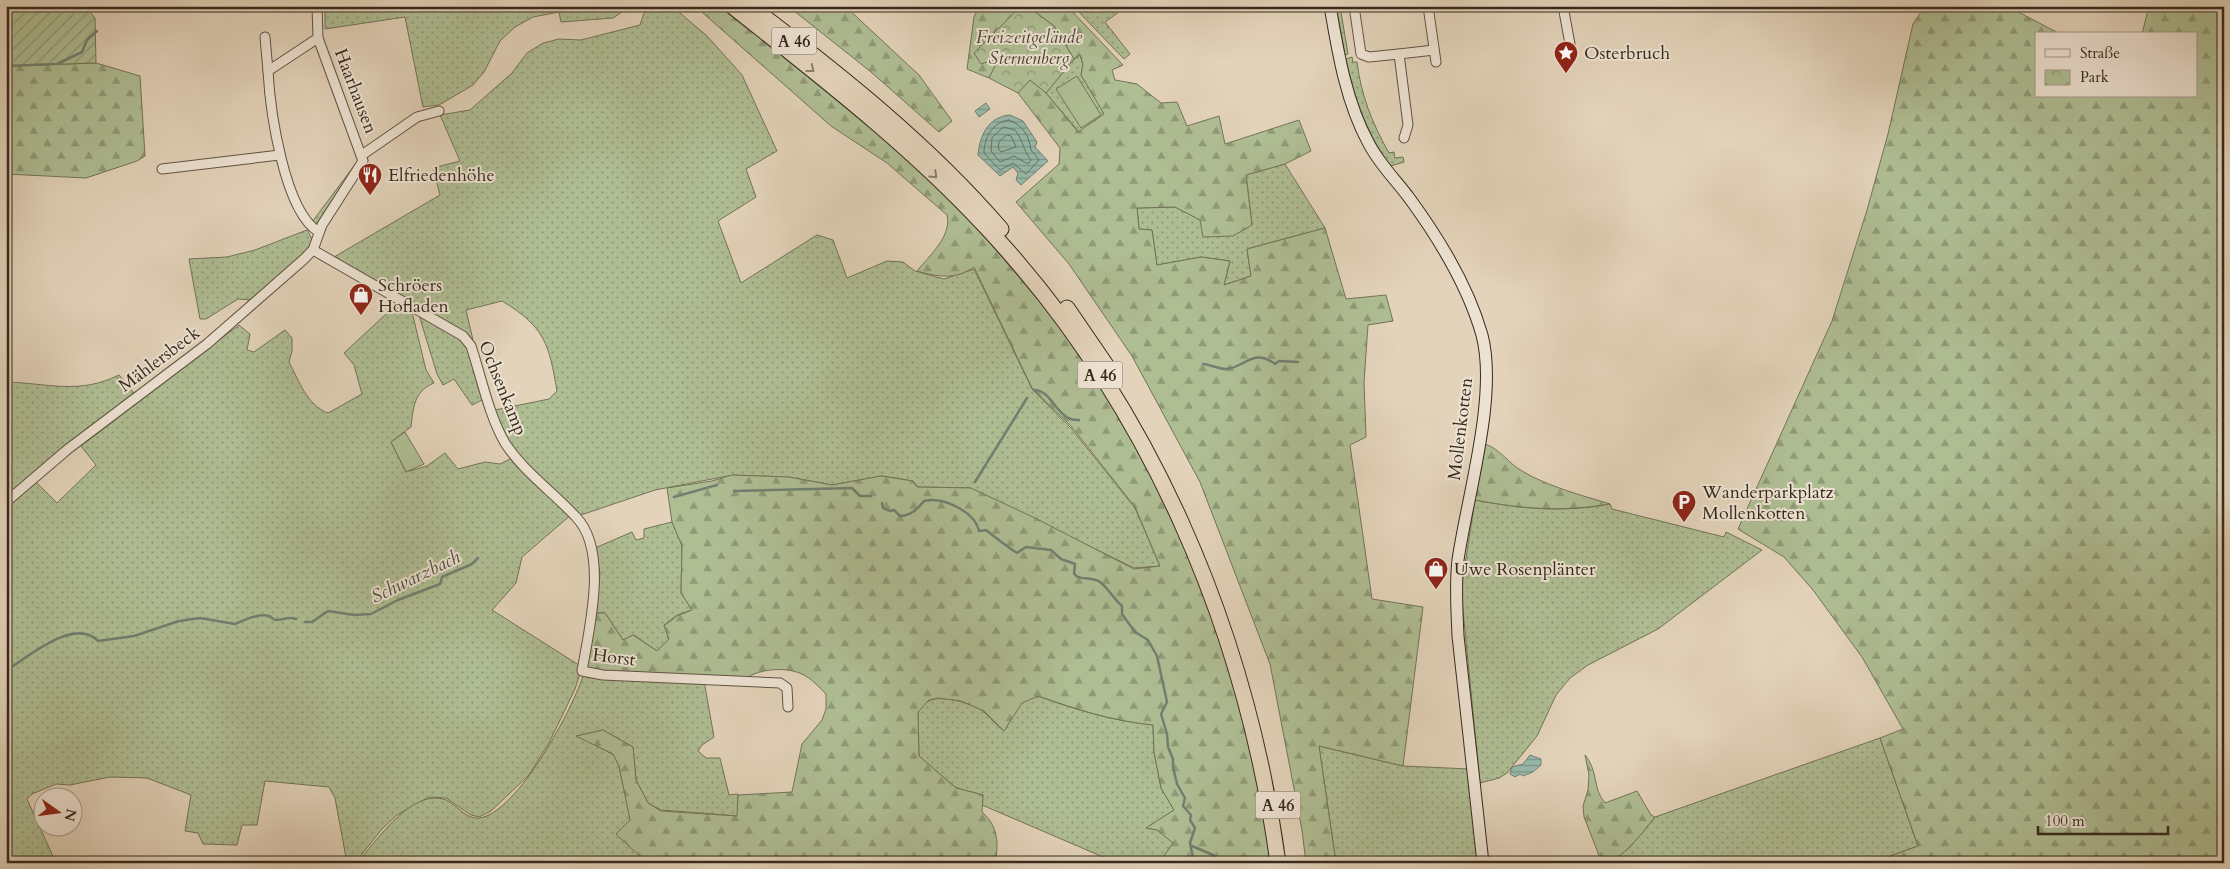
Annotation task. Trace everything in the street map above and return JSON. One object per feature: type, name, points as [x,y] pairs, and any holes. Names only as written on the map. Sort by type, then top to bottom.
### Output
[{"type":"highway","name":"A 46","points":[[732,6],[882,127],[986,227],[1037,286],[1118,402],[1151,460],[1176,510],[1222,620],[1254,727],[1268,795],[1278,863]]},
{"type":"highway","name":"A 46","points":[[750,6],[909,136],[965,188],[1048,284],[1121,389],[1177,491],[1227,610],[1249,676],[1268,752],[1286,863]]},
{"type":"main road","name":"Mollenkotten","points":[[1330,6],[1350,99],[1363,132],[1376,155],[1409,197],[1458,275],[1471,302],[1482,338],[1485,368],[1484,409],[1458,561],[1456,600],[1483,863]]},
{"type":"street","name":"Haarhausen","points":[[317,6],[318,38],[362,155]]},
{"type":"street","points":[[1354,6],[1361,54],[1369,57],[1434,50]]},
{"type":"street","points":[[1428,6],[1436,62]]},
{"type":"street","points":[[1563,6],[1572,55]]},
{"type":"street","points":[[265,37],[270,104],[280,155],[291,189],[307,221],[312,228],[319,232]]},
{"type":"street","name":"Haarhausen","points":[[268,71],[318,38]]},
{"type":"street","points":[[1399,54],[1408,124],[1404,138]]},
{"type":"street","points":[[362,155],[417,117],[439,111]]},
{"type":"street","points":[[162,169],[280,155]]},
{"type":"street","name":"Mählersbeck","points":[[6,502],[68,449],[207,344],[313,250],[319,232],[361,166],[362,155]]},
{"type":"street","name":"Ochsenkamp","points":[[313,250],[463,336],[471,346],[504,441],[516,457],[549,491]]},
{"type":"street","name":"Horst","points":[[549,491],[578,518],[587,531],[594,562],[596,582],[582,671],[603,675],[780,682],[787,688],[788,707]]},
{"type":"green space","points":[[6,6],[85,6],[95,18],[96,63],[6,66]]},
{"type":"green space","points":[[325,6],[631,6],[613,18],[561,22],[559,12],[533,17],[515,27],[500,41],[484,72],[473,85],[439,105],[423,107],[405,17],[325,29]]},
{"type":"green space","points":[[651,6],[674,8],[707,36],[742,75],[777,151],[746,169],[756,197],[718,221],[741,283],[817,235],[833,240],[847,278],[887,261],[903,262],[915,271],[944,279],[974,269],[1032,389],[1071,428],[1135,508],[1160,566],[1134,568],[970,488],[918,487],[913,481],[882,476],[832,485],[789,477],[733,475],[655,490],[578,516],[515,453],[503,433],[495,410],[549,399],[557,391],[551,361],[543,338],[528,319],[502,301],[466,310],[473,340],[334,257],[440,195],[433,168],[460,161],[440,115],[470,110],[512,73],[527,53],[543,43],[559,39],[581,40],[640,25],[644,13]]},
{"type":"green space","points":[[695,6],[727,6],[906,153],[953,199],[1076,345],[1118,411],[1183,530],[1235,673],[1274,863],[1159,863],[1173,843],[1157,830],[1146,828],[1174,810],[1161,788],[1154,752],[1153,725],[1080,710],[1038,696],[1022,703],[1004,731],[984,711],[961,701],[938,698],[929,700],[918,712],[919,756],[956,788],[983,795],[982,812],[991,823],[996,835],[995,863],[845,863],[837,858],[821,863],[647,863],[616,834],[630,820],[619,766],[613,754],[576,736],[603,730],[633,747],[636,780],[648,803],[661,811],[737,816],[738,795],[792,792],[802,744],[822,720],[826,709],[826,694],[821,688],[805,676],[787,670],[762,671],[742,681],[586,671],[596,613],[605,613],[623,640],[633,635],[657,651],[669,639],[664,626],[677,616],[692,610],[681,593],[682,546],[672,522],[667,488],[712,481],[732,475],[789,477],[832,485],[881,476],[913,481],[917,487],[971,488],[1037,519],[1134,569],[1160,566],[1135,507],[1072,427],[1032,388],[974,267],[953,276],[933,275],[917,271],[934,252],[943,238],[948,223],[947,215],[887,163],[831,126]]},
{"type":"green space","points":[[788,6],[845,6],[919,75],[952,121],[939,132],[871,72]]},
{"type":"green space","points":[[979,6],[1021,6],[974,53],[1000,58],[989,78],[967,69],[974,17]]},
{"type":"green space","name":"Freizeitgelände Sternenberg","points":[[1021,6],[1027,6],[1054,26],[1074,59],[1046,93],[1030,80],[1018,93],[989,78],[999,58],[981,64],[974,53]]},
{"type":"green space","points":[[1027,6],[1067,6],[1123,65],[1112,70],[1115,80],[1137,84],[1161,103],[1177,102],[1187,126],[1219,116],[1225,144],[1299,120],[1311,151],[1285,164],[1246,175],[1252,225],[1233,236],[1203,237],[1200,220],[1175,207],[1137,208],[1139,229],[1152,230],[1157,265],[1201,257],[1230,261],[1224,285],[1251,276],[1247,249],[1325,228],[1346,299],[1386,295],[1393,321],[1368,325],[1364,382],[1366,437],[1350,445],[1372,599],[1423,607],[1403,766],[1319,746],[1336,863],[1306,863],[1302,830],[1270,664],[1200,482],[1132,356],[1069,264],[1016,202],[1059,164],[1060,148],[1018,93],[1029,79],[1046,93],[1078,132],[1104,114],[1081,75],[1083,64],[1080,55],[1074,59],[1054,26]]},
{"type":"green space","points":[[1073,6],[1085,6],[1088,10],[1094,6],[1127,6],[1105,22],[1130,54],[1124,59]]},
{"type":"green space","points":[[1336,6],[1340,6],[1348,54],[1345,55]]},
{"type":"green space","points":[[1925,6],[1968,6],[1972,11],[1977,6],[2007,6],[2056,32],[2035,32],[2035,98],[2198,98],[2198,32],[2142,32],[2149,6],[2224,6],[2224,863],[1871,863],[1918,846],[1880,738],[1903,729],[1862,657],[1813,590],[1784,557],[1738,529],[1832,321],[1867,210],[1888,134],[1913,24]]},
{"type":"green space","points":[[1080,55],[1083,64],[1081,75],[1105,114],[1079,132],[1046,93],[1074,59]]},
{"type":"green space","points":[[1352,57],[1353,62],[1357,62],[1364,97],[1377,131],[1389,153],[1394,152],[1395,158],[1403,157],[1404,162],[1391,166],[1368,129],[1349,73],[1346,59]]},
{"type":"green space","points":[[96,63],[140,76],[145,156],[137,161],[86,178],[6,174],[6,66]]},
{"type":"green space","points":[[1077,76],[1101,115],[1081,128],[1056,89]]},
{"type":"green space","points":[[357,162],[316,224],[312,222]]},
{"type":"green space","points":[[1285,164],[1325,228],[1247,249],[1251,276],[1224,285],[1230,261],[1201,257],[1157,265],[1152,230],[1139,229],[1137,208],[1175,207],[1200,220],[1252,225],[1246,175]]},
{"type":"green space","points":[[307,230],[312,239],[309,249],[252,300],[238,299],[206,319],[200,319],[189,259],[227,257],[255,250]]},
{"type":"green space","points":[[398,303],[412,312],[426,370],[434,383],[427,386],[418,395],[411,427],[391,442],[406,472],[427,466],[445,453],[458,469],[485,462],[500,464],[514,457],[572,514],[522,557],[516,583],[492,610],[582,667],[575,689],[549,743],[529,775],[491,811],[479,817],[471,815],[446,798],[429,797],[397,815],[382,829],[355,863],[347,863],[335,798],[329,787],[265,781],[257,825],[242,825],[237,845],[203,844],[198,833],[185,831],[191,795],[147,778],[110,777],[70,785],[32,786],[32,794],[27,799],[32,810],[32,836],[44,836],[56,863],[6,863],[6,507],[35,481],[57,503],[96,465],[81,446],[239,325],[250,334],[247,350],[254,352],[285,330],[292,338],[292,351],[289,362],[300,384],[314,404],[328,413],[362,394],[354,365],[344,353]]},
{"type":"green space","points":[[419,315],[467,343],[486,398],[472,405],[454,379],[443,385],[437,374]]},
{"type":"green space","points":[[119,375],[134,393],[57,452],[6,496],[6,382],[76,386],[90,385]]},
{"type":"green space","points":[[405,432],[424,464],[406,472],[391,442]]},
{"type":"green space","points":[[1485,444],[1495,449],[1517,468],[1532,477],[1610,504],[1559,509],[1510,506],[1475,500]]},
{"type":"green space","points":[[1475,500],[1542,509],[1592,507],[1610,504],[1612,509],[1724,537],[1726,532],[1762,550],[1658,629],[1588,665],[1570,678],[1556,695],[1537,736],[1507,773],[1499,778],[1480,783],[1461,590]]},
{"type":"green space","points":[[672,522],[682,545],[681,593],[692,610],[677,615],[664,625],[669,639],[657,651],[634,635],[623,640],[605,613],[596,613],[600,573],[595,548],[632,532],[636,540],[644,538],[644,529]]},
{"type":"green space","points":[[584,673],[704,681],[714,737],[702,745],[698,751],[706,758],[720,758],[729,795],[738,794],[738,816],[661,810],[648,803],[636,780],[633,747],[603,730],[578,736],[614,755],[619,766],[631,820],[647,863],[357,863],[396,819],[420,801],[433,798],[446,800],[466,815],[475,818],[494,812],[510,798],[542,757],[569,709]]},
{"type":"green space","points":[[1038,696],[1095,714],[1153,725],[1154,752],[1161,788],[1174,810],[1147,828],[1157,830],[1174,843],[1159,863],[1117,863],[982,805],[983,795],[956,788],[919,756],[918,712],[929,701],[949,699],[973,706],[984,712],[1004,731],[1021,702]]},
{"type":"green space","points":[[1880,738],[1918,846],[1871,863],[1607,863],[1629,848],[1655,817]]},
{"type":"green space","points":[[1319,746],[1403,766],[1470,769],[1478,863],[1336,863]]},
{"type":"green space","points":[[1585,755],[1592,768],[1598,792],[1605,803],[1637,791],[1651,815],[1655,817],[1624,852],[1609,862],[1602,863],[1584,817],[1583,806],[1588,790],[1589,775]]},
{"type":"water","points":[[986,103],[990,109],[979,117],[975,111]]},
{"type":"water","points":[[1010,115],[1023,121],[1037,142],[1035,147],[1048,161],[1021,185],[1016,180],[1018,173],[1013,167],[1000,176],[978,155],[986,128],[996,119]]},
{"type":"water","points":[[1530,755],[1541,759],[1541,765],[1533,772],[1523,776],[1520,774],[1515,777],[1510,774],[1512,767],[1523,764]]},
{"type":"waterway","points":[[6,66],[57,64],[82,52],[87,40],[97,31]]},
{"type":"waterway","points":[[1203,364],[1226,369],[1261,357],[1275,364],[1279,361],[1298,362]]},
{"type":"waterway","points":[[1034,390],[1046,395],[1065,416],[1079,420]]},
{"type":"waterway","points":[[975,482],[1027,398]]},
{"type":"waterway","name":"Schwarzbach","points":[[674,497],[717,485]]},
{"type":"waterway","name":"Schwarzbach","points":[[734,491],[852,488],[860,496],[871,496]]},
{"type":"waterway","name":"Schwarzbach","points":[[882,503],[883,508],[890,511],[894,510],[900,516],[914,512],[924,501],[932,500],[949,503],[965,512],[976,524],[979,531],[986,530],[1017,553],[1026,547],[1051,550],[1061,559],[1075,564],[1074,573],[1076,576],[1100,582],[1122,606],[1122,614],[1135,632],[1148,640],[1157,656],[1167,702],[1161,714],[1167,734],[1168,747],[1173,759],[1177,784],[1185,798],[1183,806],[1191,815],[1190,820],[1195,828],[1190,843],[1194,863]]},
{"type":"waterway","name":"Schwarzbach","points":[[305,622],[312,622],[328,611],[354,615],[371,614],[398,600],[440,584],[442,577],[472,564],[478,558]]},
{"type":"waterway","name":"Schwarzbach","points":[[6,667],[13,666],[55,640],[78,633],[89,635],[98,641],[134,636],[179,621],[200,618],[235,624],[261,615],[269,616],[274,620],[296,619]]},
{"type":"waterway","points":[[1192,846],[1213,855],[1217,860],[1243,863]]},
{"type":"place","name":"Osterbruch","points":[[1566,74]]},
{"type":"place","name":"Elfriedenhöhe","points":[[370,196]]},
{"type":"place","name":"Schröers Hofladen","points":[[361,316]]},
{"type":"place","name":"Wanderparkplatz Mollenkotten","points":[[1684,523]]},
{"type":"place","name":"Uwe Rosenplänter","points":[[1436,590]]}]
